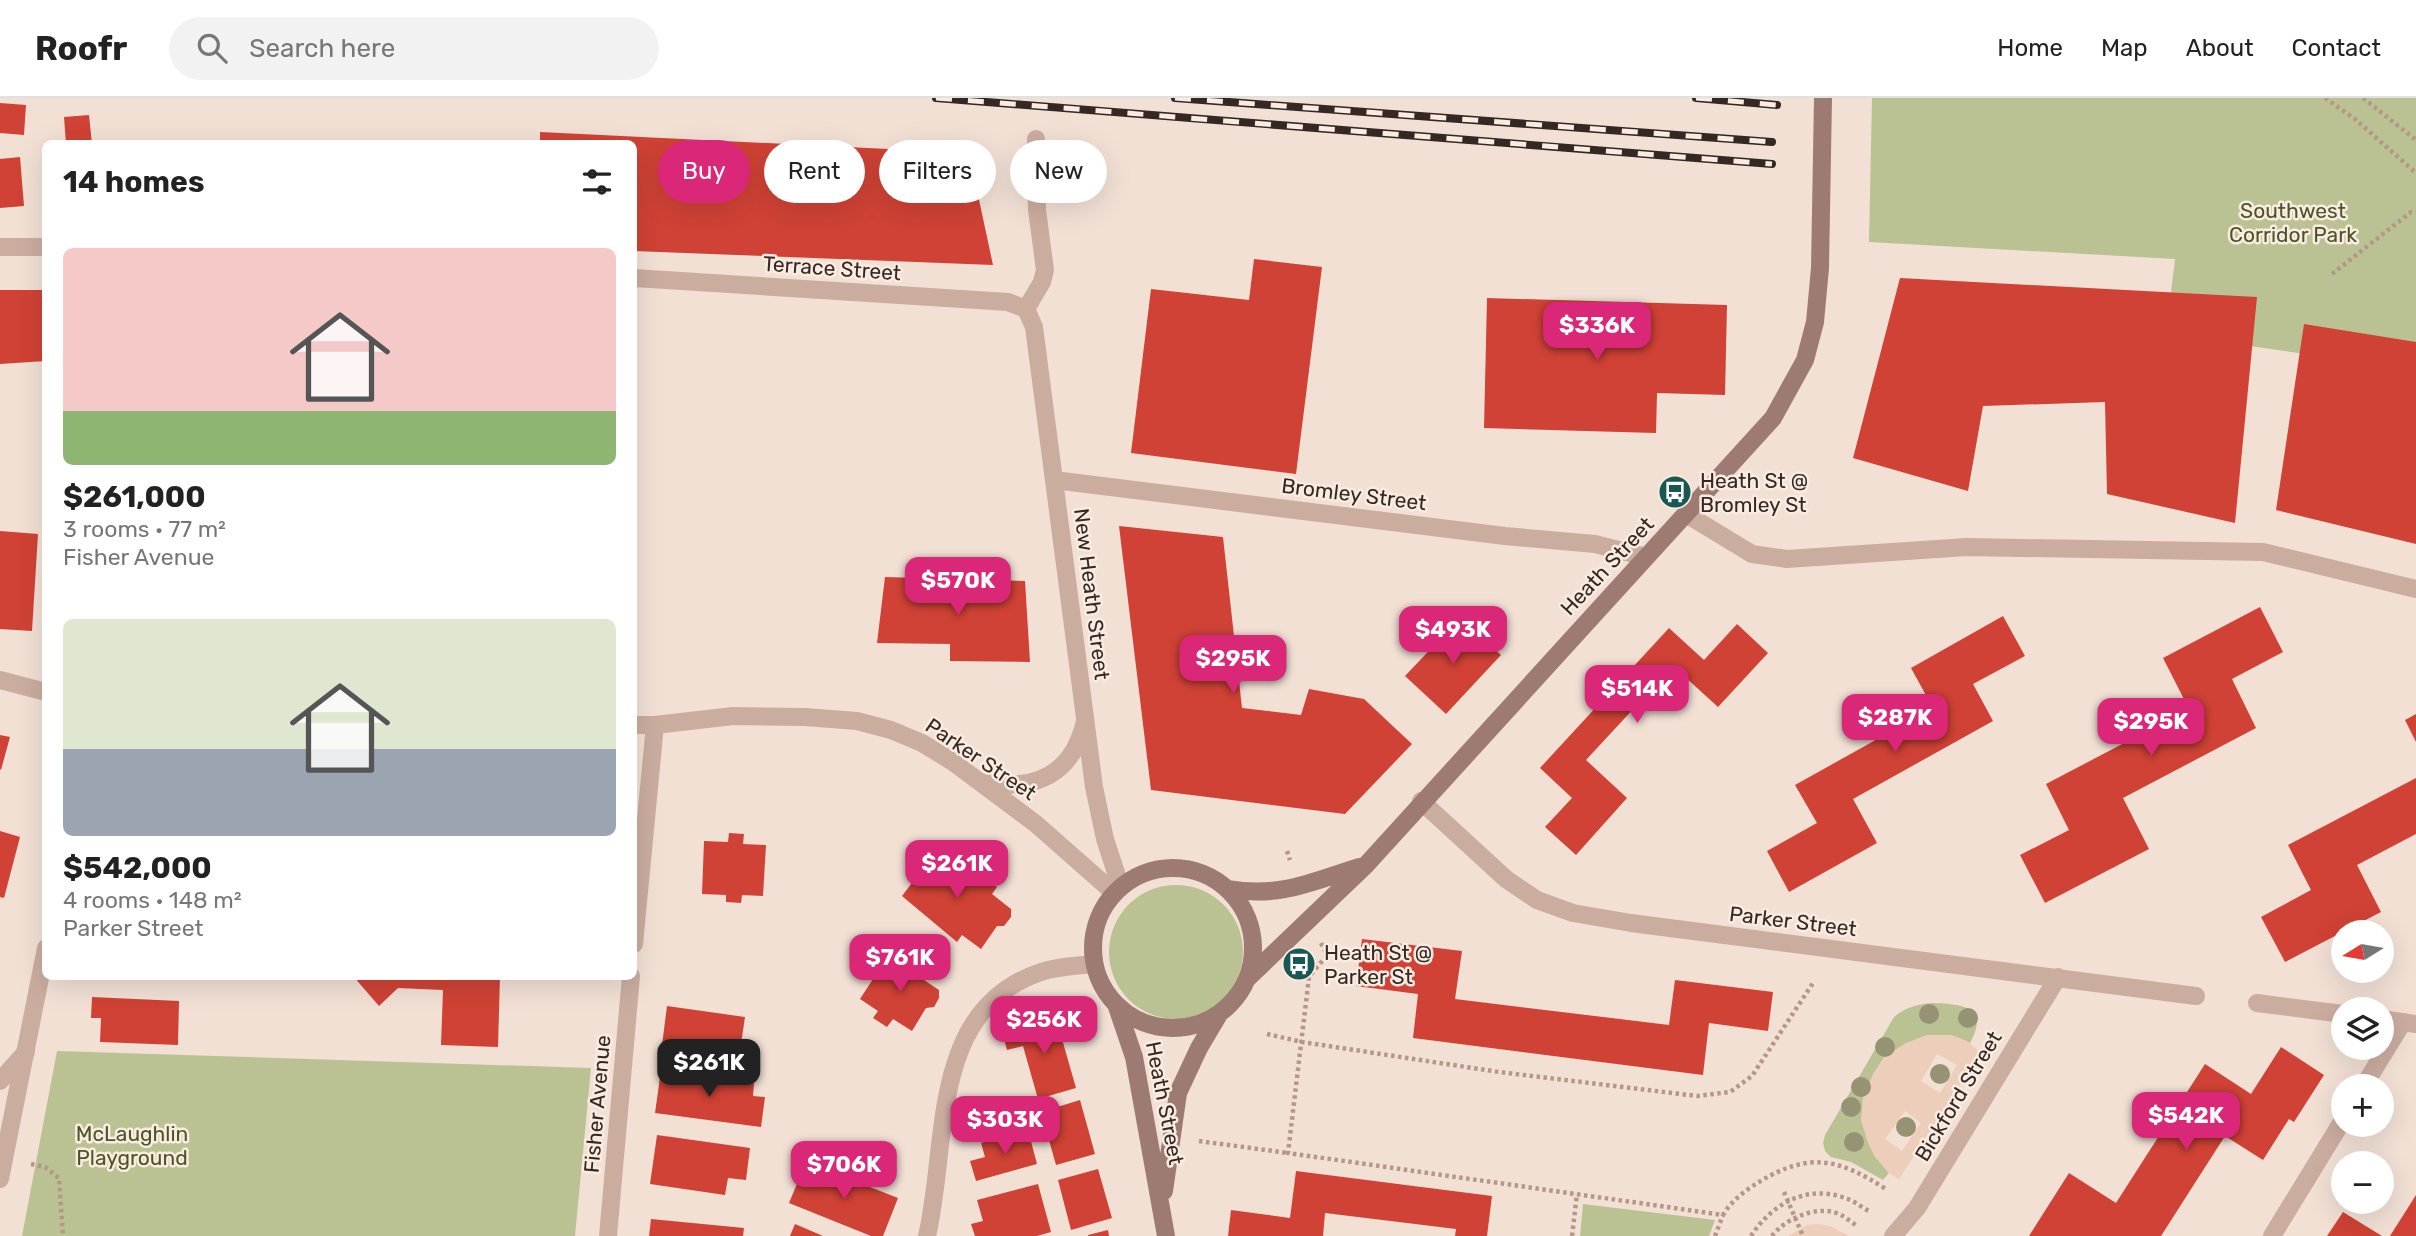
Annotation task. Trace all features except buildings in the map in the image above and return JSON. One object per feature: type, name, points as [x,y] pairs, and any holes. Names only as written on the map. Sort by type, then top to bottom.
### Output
[{"type":"main road","name":"Heath Street","points":[[1249,977],[1366,865],[1773,418],[1795,380],[1811,342],[1820,268],[1823,98]]},
{"type":"main road","points":[[1228,889],[1276,892],[1366,865]]},
{"type":"main road","points":[[1164,868],[1187,868],[1209,876],[1228,889],[1243,908],[1252,930],[1253,954],[1249,977],[1237,998],[1219,1014],[1197,1025],[1175,1029],[1152,1026],[1132,1017],[1117,1006],[1105,991],[1094,964],[1092,950],[1095,927],[1116,888],[1141,874],[1164,868]]},
{"type":"main road","name":"Heath Street","points":[[1117,1006],[1129,1038],[1166,1236]]},
{"type":"main road","name":"Heath Street","points":[[1162,1211],[1178,1093],[1219,1014]]},
{"type":"street","points":[[1026,309],[1042,282],[1045,270],[1037,210],[1036,139]]},
{"type":"street","points":[[0,247],[42,247]]},
{"type":"street","name":"Terrace Street","points":[[637,278],[1008,302],[1026,309]]},
{"type":"street","name":"New Heath Street","points":[[1026,309],[1034,327],[1094,788],[1116,888]]},
{"type":"street","name":"Bromley Street","points":[[1054,480],[1505,536],[1595,544],[1646,557]]},
{"type":"street","points":[[1686,514],[1752,554],[1787,559],[1967,547],[2263,552],[2416,589]]},
{"type":"street","points":[[0,680],[42,691]]},
{"type":"street","name":"Parker Street","points":[[637,725],[733,716],[805,717],[857,721],[891,730],[922,743],[978,781],[1116,888]]},
{"type":"street","points":[[978,781],[1000,785],[1025,784],[1056,771],[1075,751],[1086,721]]},
{"type":"street","points":[[637,913],[655,725]]},
{"type":"street","name":"Parker Street","points":[[1422,802],[1521,891],[1563,910],[1631,923],[2196,996]]},
{"type":"street","points":[[927,1236],[933,1209],[949,1079],[964,1038],[991,1003],[1013,984],[1049,970],[1094,964]]},
{"type":"street","points":[[0,1179],[42,969]]},
{"type":"street","name":"Bickford Street","points":[[1893,1236],[1917,1208],[2058,978]]},
{"type":"street","name":"Fisher Avenue","points":[[608,1236],[631,980]]},
{"type":"street","points":[[2257,1003],[2331,1012]]},
{"type":"street","points":[[2373,1074],[2410,1023]]},
{"type":"street","points":[[0,1081],[26,1052]]},
{"type":"street","points":[[2272,1236],[2333,1137]]},
{"type":"path","points":[[2325,98],[2356,119],[2416,173]]},
{"type":"path","points":[[2363,98],[2416,140]]},
{"type":"path","points":[[2332,274],[2411,212],[2416,212]]},
{"type":"path","points":[[1288,1153],[1309,977],[1328,955],[1316,931]]},
{"type":"path","points":[[1266,1034],[1302,1042],[1499,1072],[1697,1096],[1730,1092],[1752,1076],[1814,983]]},
{"type":"path","points":[[1197,1141],[1723,1215]]},
{"type":"path","points":[[1715,1236],[1727,1208],[1748,1189],[1776,1171],[1816,1162],[1839,1164],[1857,1170],[1886,1189]]},
{"type":"path","points":[[28,1163],[46,1167],[59,1178],[63,1236]]},
{"type":"path","points":[[1784,1192],[1803,1236]]},
{"type":"path","points":[[1572,1236],[1577,1194]]},
{"type":"path","points":[[1751,1236],[1772,1211],[1787,1200],[1800,1195],[1828,1194],[1845,1198],[1869,1211]]},
{"type":"path","points":[[1772,1236],[1784,1223],[1819,1211],[1833,1212],[1857,1226]]},
{"type":"green space","name":"Southwest Corridor Park","points":[[1872,98],[2416,98],[2416,370],[2166,334],[2175,259],[1869,242]]},
{"type":"green space","points":[[1176,885],[1202,890],[1223,905],[1238,926],[1243,952],[1238,978],[1223,999],[1202,1014],[1176,1019],[1150,1014],[1129,999],[1114,978],[1109,952],[1114,926],[1129,905],[1150,890]]},
{"type":"green space","points":[[1933,1003],[1970,1010],[1977,1022],[1975,1031],[1970,1043],[1951,1035],[1861,1119],[1872,1148],[1889,1173],[1883,1180],[1851,1162],[1831,1157],[1825,1151],[1825,1135],[1894,1017],[1912,1007]]},
{"type":"green space","name":"McLaughlin Playground","points":[[57,1051],[591,1068],[575,1236],[22,1236]]},
{"type":"green space","points":[[1583,1204],[1715,1220],[1709,1236],[1580,1236]]},
{"type":"shaded area","points":[[1927,1035],[1951,1035],[1967,1041],[1981,1053],[1899,1179],[1889,1173],[1875,1157],[1861,1119],[1863,1098],[1873,1074],[1884,1057],[1906,1043]],"holes":[[[1937,1054],[1957,1065],[1940,1093],[1921,1081]],[[1905,1111],[1921,1123],[1902,1151],[1885,1139]]]},
{"type":"shaded area","points":[[1807,1225],[1830,1226],[1849,1236],[1788,1236]]},
{"type":"railway","points":[[936,98],[1772,164]]},
{"type":"railway","points":[[1175,98],[1772,142]]},
{"type":"railway","points":[[1696,98],[1777,105]]},
{"type":"place","name":"Heath St @ Bromley St","points":[[1675,492]]},
{"type":"place","name":"Heath St @ Parker St","points":[[1299,964]]}]
